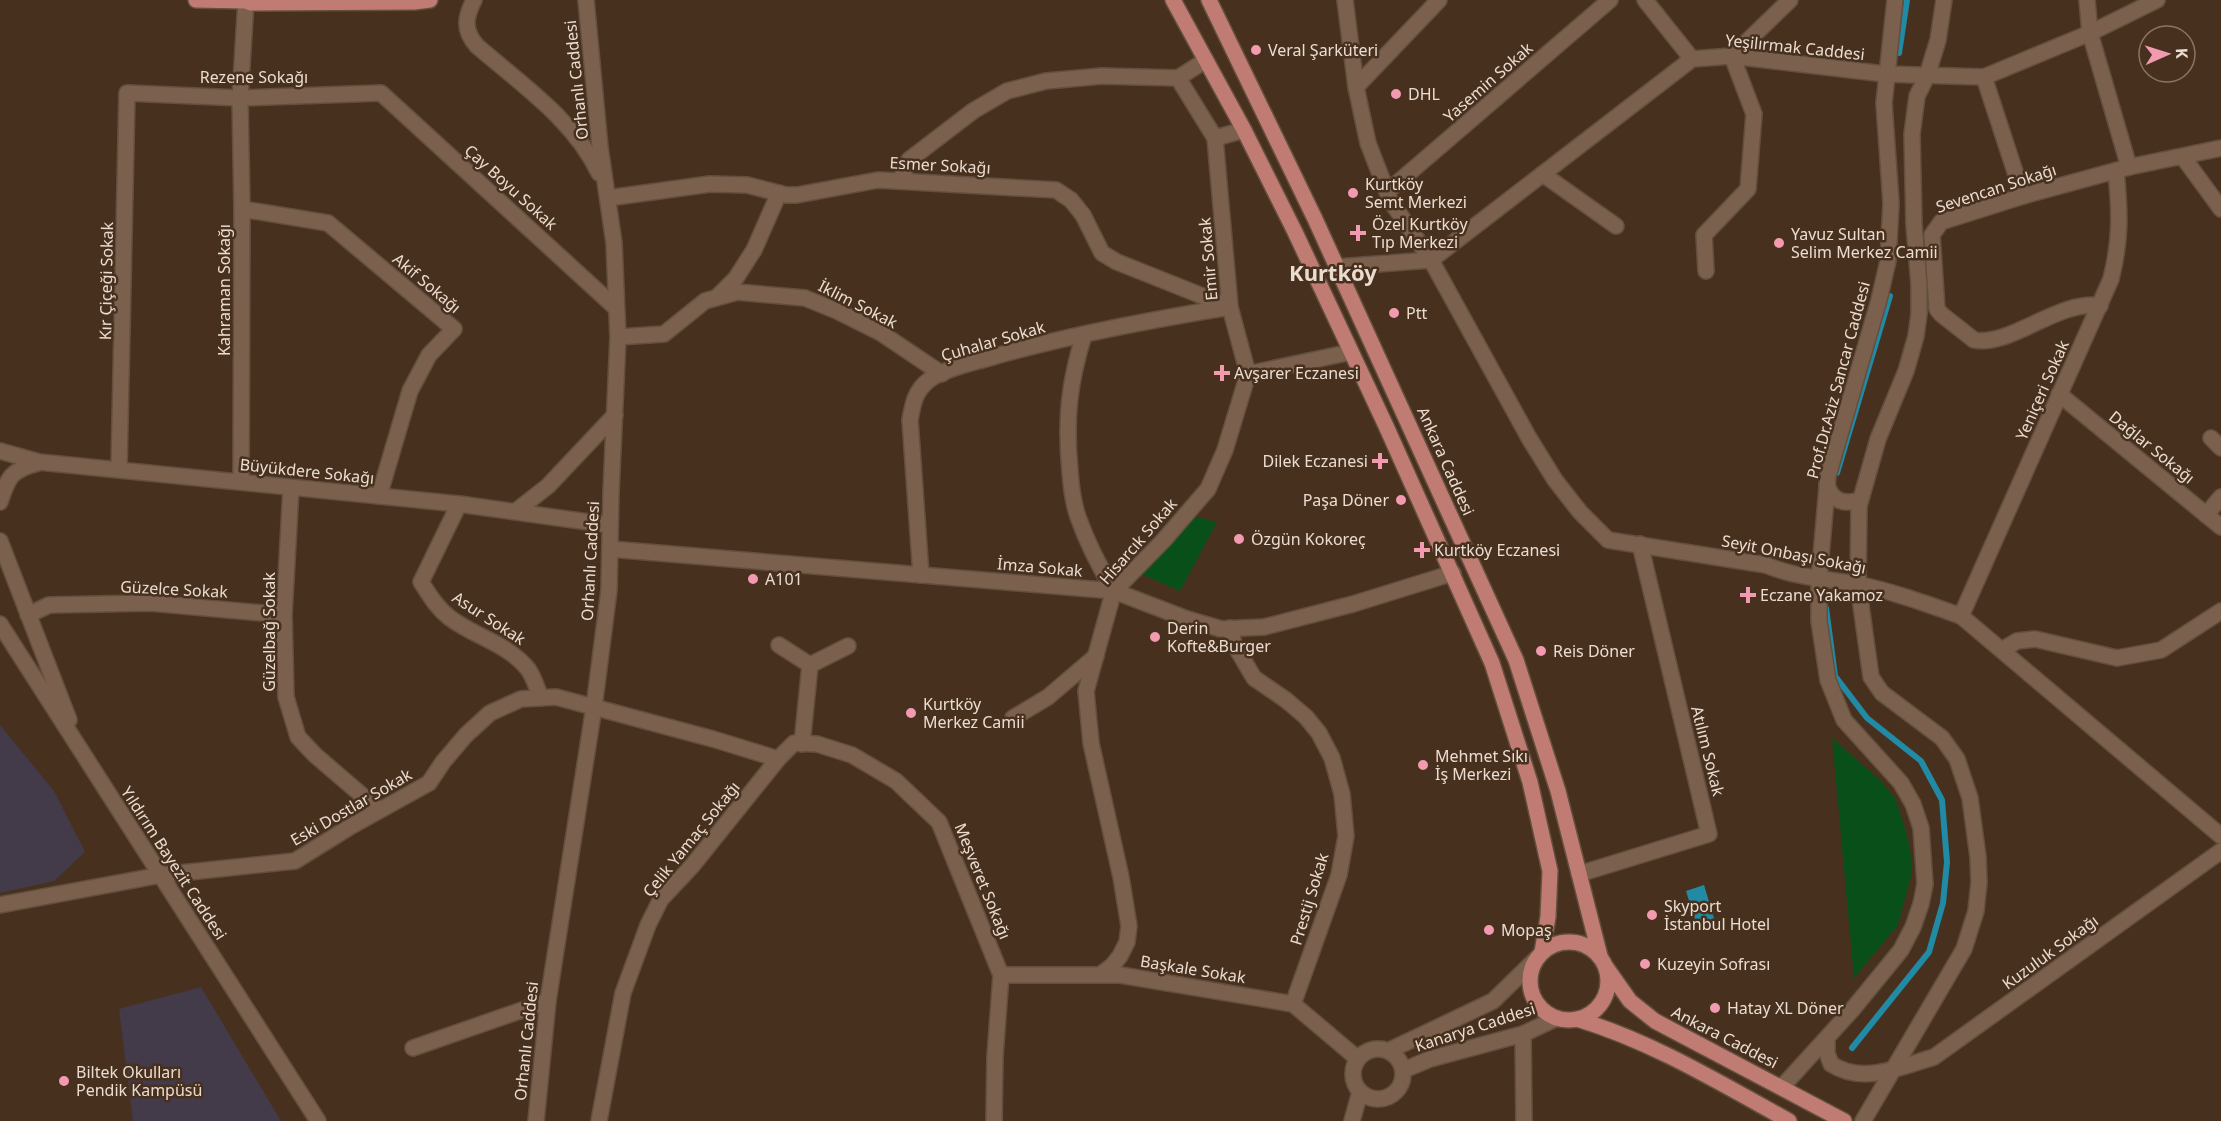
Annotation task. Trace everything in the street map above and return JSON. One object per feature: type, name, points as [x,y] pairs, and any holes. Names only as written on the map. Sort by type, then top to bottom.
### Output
[{"type":"main road","points":[[196,0],[246,0],[251,3],[382,3],[430,0]]},
{"type":"main road","points":[[1173,0],[1244,130],[1351,352],[1492,663],[1530,782],[1544,839],[1550,880],[1548,917],[1539,956],[1531,971],[1530,984],[1533,997],[1540,1008],[1557,1018],[1577,1019],[1614,1030],[1654,1048],[1723,1084],[1783,1120]]},
{"type":"main road","name":"Ankara Caddesi","points":[[1209,0],[1337,267],[1516,660],[1558,791],[1603,961],[1630,1001],[1655,1021],[1844,1121]]},
{"type":"main road","points":[[1539,956],[1555,944],[1567,941],[1591,948],[1603,961],[1608,980],[1606,994],[1600,1005],[1590,1014],[1577,1019]]},
{"type":"street","name":"Kahraman Sokağı","points":[[241,482],[240,98],[246,0]]},
{"type":"street","points":[[474,0],[465,24],[469,37],[575,134],[592,157],[607,194]]},
{"type":"street","name":"Orhanlı Caddesi","points":[[536,1121],[548,1001],[594,707],[609,590],[618,337],[614,243],[591,62],[586,0]]},
{"type":"street","name":"Seyit Onbaşı Sokağı","points":[[1345,0],[1356,87],[1368,143],[1389,191],[1390,200],[1431,260],[1529,438],[1555,480],[1580,512],[1608,540],[1766,566],[1789,575],[1858,584],[1916,600],[1961,616],[2221,836]]},
{"type":"street","points":[[1356,87],[1439,0]]},
{"type":"street","name":"Yasemin Sokak","points":[[1389,191],[1610,0]]},
{"type":"street","points":[[1337,267],[1431,260],[1544,175],[1692,58],[1645,0]]},
{"type":"street","points":[[1706,271],[1704,235],[1748,189],[1754,114],[1732,56],[1791,0]]},
{"type":"street","name":"Prof.Dr.Aziz Sancar Caddesi","points":[[1782,1087],[1867,993],[1908,939],[1921,904],[1924,884],[1921,828],[1913,804],[1889,768],[1844,720],[1828,681],[1819,621],[1819,579],[1827,484],[1888,261],[1891,203],[1884,103],[1885,74],[1895,0]]},
{"type":"street","points":[[1863,1121],[1964,949],[1976,911],[1979,882],[1970,798],[1963,773],[1950,747],[1932,729],[1882,693],[1871,677],[1858,584],[1860,500],[1878,439],[1906,371],[1916,336],[1919,314],[1912,134],[1917,96],[1927,76],[1938,40],[1944,0]]},
{"type":"street","name":"Yeniçeri Sokak","points":[[1961,616],[2100,306],[2111,279],[2120,238],[2122,169],[2090,33],[2087,0]]},
{"type":"street","name":"Yeşilırmak Caddesi","points":[[1692,58],[1732,56],[1885,74],[1984,77],[2090,33],[2157,0]]},
{"type":"street","points":[[900,180],[909,160],[973,111],[1007,91],[1033,82],[1102,76],[1178,78],[1206,60]]},
{"type":"street","points":[[1984,77],[2023,196]]},
{"type":"street","points":[[1178,78],[1215,138],[1244,130]]},
{"type":"street","name":"Rezene Sokağı","points":[[127,93],[240,98],[381,93]]},
{"type":"street","name":"Kır Çiçeği Sokak","points":[[119,469],[127,93]]},
{"type":"street","name":"Çay Boyu Sokak","points":[[381,93],[616,308]]},
{"type":"street","name":"Emir Sokak","points":[[1215,138],[1230,308],[1248,374]]},
{"type":"street","name":"Sevencan Sokağı","points":[[2100,306],[2087,305],[2074,308],[1988,341],[1969,338],[1937,309],[1931,241],[1934,229],[1941,222],[2023,196],[2122,169],[2221,148]]},
{"type":"street","points":[[2183,157],[2221,209]]},
{"type":"street","points":[[1544,175],[1616,226]]},
{"type":"street","name":"Esmer Sokağı","points":[[607,194],[710,184],[747,185],[786,195],[797,195],[878,180],[1056,190],[1071,200],[1083,215],[1102,253],[1117,262],[1230,308]]},
{"type":"street","points":[[717,297],[736,278],[754,250],[779,193]]},
{"type":"street","name":"Akif Sokağı","points":[[242,208],[328,223],[454,329],[429,355],[410,391],[378,496]]},
{"type":"street","name":"İklim Sokak","points":[[618,337],[664,334],[705,301],[737,292],[805,298],[837,310],[881,333],[942,374]]},
{"type":"street","name":"Çuhalar Sokak","points":[[921,575],[910,420],[915,394],[930,379],[1031,346],[1150,320],[1230,308]]},
{"type":"street","points":[[1084,335],[1069,390],[1066,421],[1072,487],[1078,516],[1103,573],[1114,591]]},
{"type":"street","points":[[1248,374],[1351,352]]},
{"type":"street","name":"Hisarcık Sokak","points":[[1100,975],[1120,956],[1127,942],[1128,926],[1121,878],[1091,743],[1086,691],[1114,591],[1163,541],[1208,489],[1225,450],[1248,374]]},
{"type":"street","name":"Dağlar Sokağı","points":[[2059,394],[2221,527]]},
{"type":"street","points":[[516,512],[548,486],[615,416]]},
{"type":"street","name":"Büyükdere Sokağı","points":[[0,451],[39,462],[459,504],[610,525]]},
{"type":"street","points":[[0,502],[8,480],[20,467],[39,462]]},
{"type":"street","points":[[1827,484],[1832,497],[1838,501],[1860,500]]},
{"type":"street","name":"Güzelbağ Sokak","points":[[291,488],[284,615],[286,697],[298,737],[315,755],[379,810]]},
{"type":"street","points":[[2206,515],[2221,497]]},
{"type":"street","name":"Asur Sokak","points":[[459,504],[422,582],[435,604],[452,619],[516,656],[529,670],[541,698]]},
{"type":"street","points":[[0,541],[82,753]]},
{"type":"street","name":"Atılım Sokak","points":[[1579,874],[1709,834],[1640,544]]},
{"type":"street","name":"İmza Sokak","points":[[610,549],[1114,591],[1187,619],[1221,629],[1263,627],[1453,573]]},
{"type":"street","name":"Güzelce Sokak","points":[[28,615],[49,606],[150,603],[284,615]]},
{"type":"street","points":[[2002,650],[2017,641],[2035,639],[2117,658],[2161,650],[2221,611]]},
{"type":"street","name":"Yıldırım Bayezit Caddesi","points":[[0,624],[318,1121]]},
{"type":"street","name":"Prestij Sokak","points":[[1230,628],[1234,644],[1254,678],[1268,690],[1286,699],[1306,717],[1319,733],[1332,758],[1342,794],[1346,836],[1339,875],[1293,1004]]},
{"type":"street","points":[[779,645],[810,665]]},
{"type":"street","points":[[810,665],[848,646]]},
{"type":"street","points":[[1012,718],[1048,697],[1096,656]]},
{"type":"street","points":[[594,707],[778,759],[794,743],[802,744],[810,665]]},
{"type":"street","name":"Eski Dostlar Sokak","points":[[0,905],[161,875],[296,861],[379,810],[429,783],[466,735],[490,713],[521,699],[556,697],[594,707]]},
{"type":"street","name":"Meşveret Sokağı","points":[[802,744],[817,744],[852,755],[896,781],[939,822],[1001,975],[995,1056],[994,1121]]},
{"type":"street","name":"Çelik Yamaç Sokağı","points":[[599,1121],[623,993],[652,916],[661,899],[692,866],[778,759]]},
{"type":"street","name":"Kuzuluk Sokağı","points":[[1827,1038],[1827,1053],[1831,1064],[1850,1074],[1893,1069],[1934,1057],[2221,851]]},
{"type":"street","name":"Kanarya Caddesi","points":[[1388,1051],[1493,1001],[1539,956]]},
{"type":"street","name":"Başkale Sokak","points":[[1001,975],[1120,975],[1293,1004]]},
{"type":"street","points":[[413,1048],[548,1001]]},
{"type":"street","points":[[1293,1004],[1358,1059]]},
{"type":"street","name":"Kanarya Caddesi","points":[[1404,1071],[1430,1059],[1523,1034],[1557,1018]]},
{"type":"street","points":[[1523,1034],[1524,1121]]},
{"type":"street","points":[[1374,1049],[1388,1051],[1396,1055],[1404,1071],[1401,1086],[1390,1097],[1374,1100],[1360,1092],[1353,1078],[1353,1070],[1358,1059],[1367,1051],[1374,1049]]},
{"type":"street","points":[[1352,1121],[1360,1092]]},
{"type":"shaded area","points":[[0,725],[54,791],[85,852],[54,881],[0,893]]},
{"type":"shaded area","points":[[201,987],[281,1121],[133,1121],[119,1009]]},
{"type":"green space","points":[[1188,515],[1217,522],[1180,591],[1141,574]]},
{"type":"green space","points":[[1832,738],[1882,782],[1896,800],[1911,856],[1911,876],[1898,925],[1854,978]]},
{"type":"water","points":[[1704,885],[1716,925],[1698,930],[1686,891]]},
{"type":"waterway","points":[[1899,53],[1907,0]]},
{"type":"waterway","points":[[1837,473],[1890,296]]},
{"type":"waterway","points":[[1826,608],[1835,676],[1867,718],[1921,761],[1942,800],[1947,862],[1943,903],[1929,952],[1852,1048]]},
{"type":"place","name":"Veral Şarküteri","points":[[1256,50]]},
{"type":"place","name":"DHL","points":[[1396,94]]},
{"type":"place","name":"Kurtköy Semt Merkezi","points":[[1353,193]]},
{"type":"place","name":"Özel Kurtköy Tıp Merkezi","points":[[1358,233]]},
{"type":"place","name":"Yavuz Sultan Selim Merkez Camii","points":[[1779,243]]},
{"type":"place","name":"Ptt","points":[[1394,313]]},
{"type":"place","name":"Avşarer Eczanesi","points":[[1222,373]]},
{"type":"place","name":"Dilek Eczanesi","points":[[1380,461]]},
{"type":"place","name":"Paşa Döner","points":[[1401,500]]},
{"type":"place","name":"Özgün Kokoreç","points":[[1239,539]]},
{"type":"place","name":"Kurtköy Eczanesi","points":[[1422,550]]},
{"type":"place","name":"A101","points":[[753,579]]},
{"type":"place","name":"Eczane Yakamoz","points":[[1748,595]]},
{"type":"place","name":"Derin Kofte&Burger","points":[[1155,637]]},
{"type":"place","name":"Reis Döner","points":[[1541,651]]},
{"type":"place","name":"Kurtköy Merkez Camii","points":[[911,713]]},
{"type":"place","name":"Mehmet Sıkı İş Merkezi","points":[[1423,765]]},
{"type":"place","name":"Skyport İstanbul Hotel","points":[[1652,915]]},
{"type":"place","name":"Mopaş","points":[[1489,930]]},
{"type":"place","name":"Kuzeyin Sofrası","points":[[1645,964]]},
{"type":"place","name":"Hatay XL Döner","points":[[1715,1008]]},
{"type":"place","name":"Biltek Okulları Pendik Kampüsü","points":[[64,1081]]},
{"type":"district","name":"Kurtköy","points":[[1333,272]]}]
